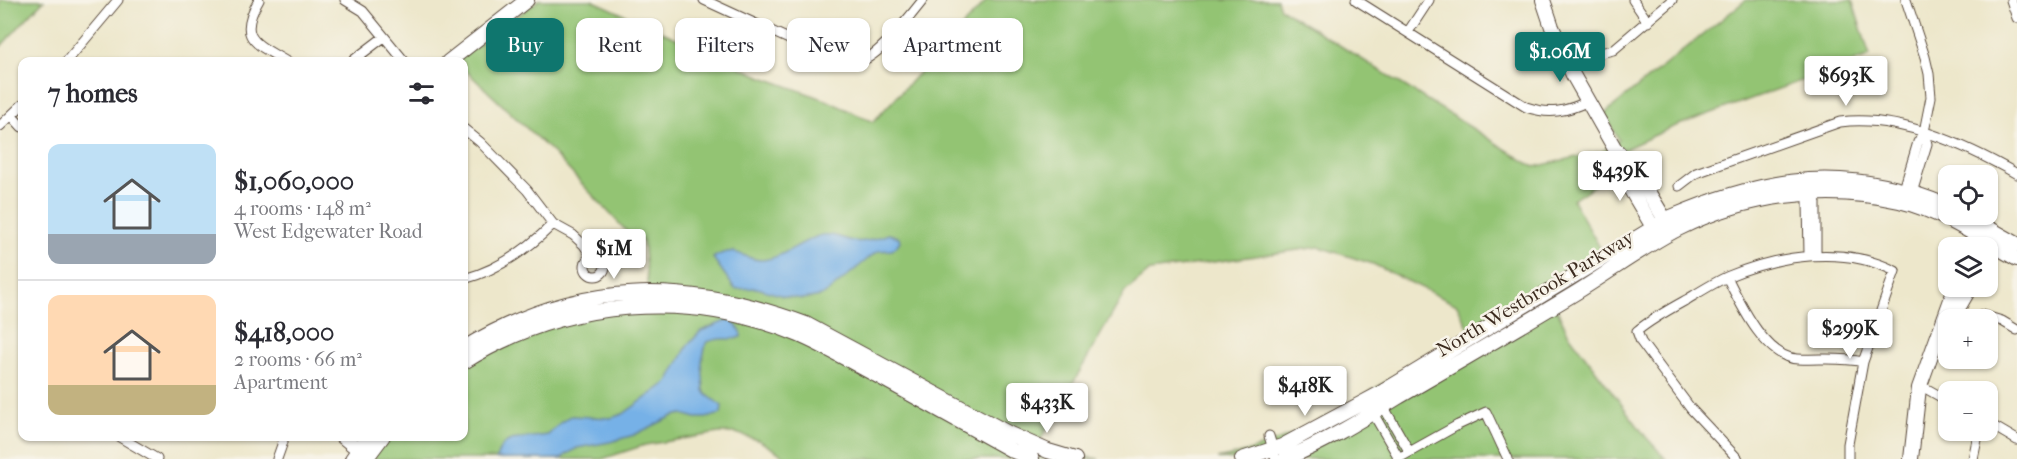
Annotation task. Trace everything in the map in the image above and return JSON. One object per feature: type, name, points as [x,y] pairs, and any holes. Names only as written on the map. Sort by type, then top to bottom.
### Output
[{"type":"street","points":[[70,57],[118,0]]},
{"type":"street","points":[[259,0],[248,21],[248,29],[260,46],[279,57]]},
{"type":"street","points":[[345,0],[363,11],[401,57]]},
{"type":"street","points":[[704,0],[819,53],[838,60],[861,62],[883,47],[923,0]]},
{"type":"street","points":[[1356,0],[1526,107],[1539,111],[1562,112],[1588,101]]},
{"type":"street","points":[[1408,32],[1429,0]]},
{"type":"street","points":[[1543,0],[1573,75],[1615,149],[1635,170],[1663,230]]},
{"type":"street","points":[[1633,0],[1648,22]]},
{"type":"street","points":[[1592,55],[1613,50],[1672,0]]},
{"type":"street","points":[[1906,0],[1929,74],[1931,97],[1924,132],[1927,144],[1906,197]]},
{"type":"street","points":[[2011,0],[2017,18]]},
{"type":"street","points":[[454,57],[524,1]]},
{"type":"street","points":[[358,57],[384,37]]},
{"type":"street","points":[[0,126],[18,109]]},
{"type":"street","points":[[12,116],[18,123]]},
{"type":"street","points":[[1679,186],[1696,173],[1840,122],[1858,119],[1875,120],[1924,132],[1966,148],[2017,174]]},
{"type":"street","points":[[468,132],[527,190],[553,224],[585,245],[592,257]]},
{"type":"street","name":"North Westbrook Parkway","points":[[1286,459],[1572,279],[1663,230],[1757,200],[1813,186],[1871,183],[1906,197],[1944,219],[1983,237]]},
{"type":"street","points":[[1813,186],[1808,202],[1813,255]]},
{"type":"street","name":"North Westbrook Parkway","points":[[1906,197],[1938,204]]},
{"type":"street","points":[[468,277],[507,261],[529,246],[553,224]]},
{"type":"street","name":"North Westbrook Parkway","points":[[1975,225],[1987,237]]},
{"type":"street","name":"North Westbrook Parkway","points":[[1998,241],[2017,244]]},
{"type":"street","name":"North Westbrook Parkway","points":[[1998,246],[2017,259]]},
{"type":"street","points":[[1738,459],[1691,409],[1641,342],[1637,331],[1652,319],[1727,277],[1762,264],[1813,255],[1854,258],[1880,263],[1895,271],[1863,362],[1848,444],[1848,459]]},
{"type":"street","points":[[1727,277],[1746,313],[1769,346],[1780,355],[1795,359],[1846,358],[1863,362]]},
{"type":"street","points":[[468,346],[530,314],[566,304],[625,294],[672,293],[731,301],[780,314],[806,324],[881,371],[972,421],[1011,450],[1032,459]]},
{"type":"street","points":[[468,360],[525,331],[569,316],[626,307],[671,306],[729,313],[776,326],[881,371]]},
{"type":"street","points":[[1998,320],[2017,330]]},
{"type":"street","points":[[1911,459],[1919,388],[1938,340]]},
{"type":"street","points":[[1919,388],[1928,389],[1938,395]]},
{"type":"street","points":[[1375,404],[1409,451]]},
{"type":"street","points":[[1375,404],[1398,458],[1486,412],[1508,459]]},
{"type":"street","name":"North Westbrook Parkway","points":[[1242,459],[1375,404]]},
{"type":"street","points":[[972,421],[1010,434],[1046,455],[1075,459]]},
{"type":"street","points":[[1998,429],[2017,440]]},
{"type":"street","points":[[126,441],[157,459]]},
{"type":"street","points":[[277,459],[283,441]]},
{"type":"street","points":[[1973,459],[1977,441]]},
{"type":"green space","points":[[0,0],[44,0],[0,47]]},
{"type":"green space","points":[[539,0],[592,0],[632,18],[576,18],[576,72],[663,72],[663,32],[675,38],[675,72],[751,72],[826,100],[873,122],[920,72],[1023,72],[1023,18],[970,18],[987,0],[1277,0],[1280,8],[1534,167],[1603,151],[1619,140],[1604,114],[1746,0],[1852,0],[1870,56],[1673,127],[1629,147],[1624,150],[1618,169],[1573,200],[1608,262],[1553,301],[1568,333],[1646,437],[1666,459],[1217,459],[1280,440],[1300,431],[1470,331],[1457,305],[1373,264],[1319,247],[1150,271],[1125,292],[1040,441],[1072,454],[1099,459],[789,459],[760,441],[736,433],[719,433],[645,445],[602,459],[358,459],[371,441],[468,441],[468,356],[556,315],[606,302],[649,300],[643,242],[629,234],[554,154],[468,73],[468,57],[462,57],[486,39],[486,72],[564,72],[564,18],[515,18]]},
{"type":"water","points":[[889,234],[899,237],[900,241],[896,247],[892,250],[878,251],[821,296],[803,299],[757,288],[735,289],[713,258],[733,252],[762,260],[777,256],[822,235],[863,241]]},
{"type":"water","points":[[728,320],[732,321],[741,331],[741,337],[706,343],[702,362],[704,390],[722,406],[721,414],[706,418],[682,414],[673,416],[634,435],[577,448],[560,459],[496,459],[501,447],[511,440],[548,435],[571,416],[611,418],[623,414],[668,382],[688,345],[701,331]]}]
